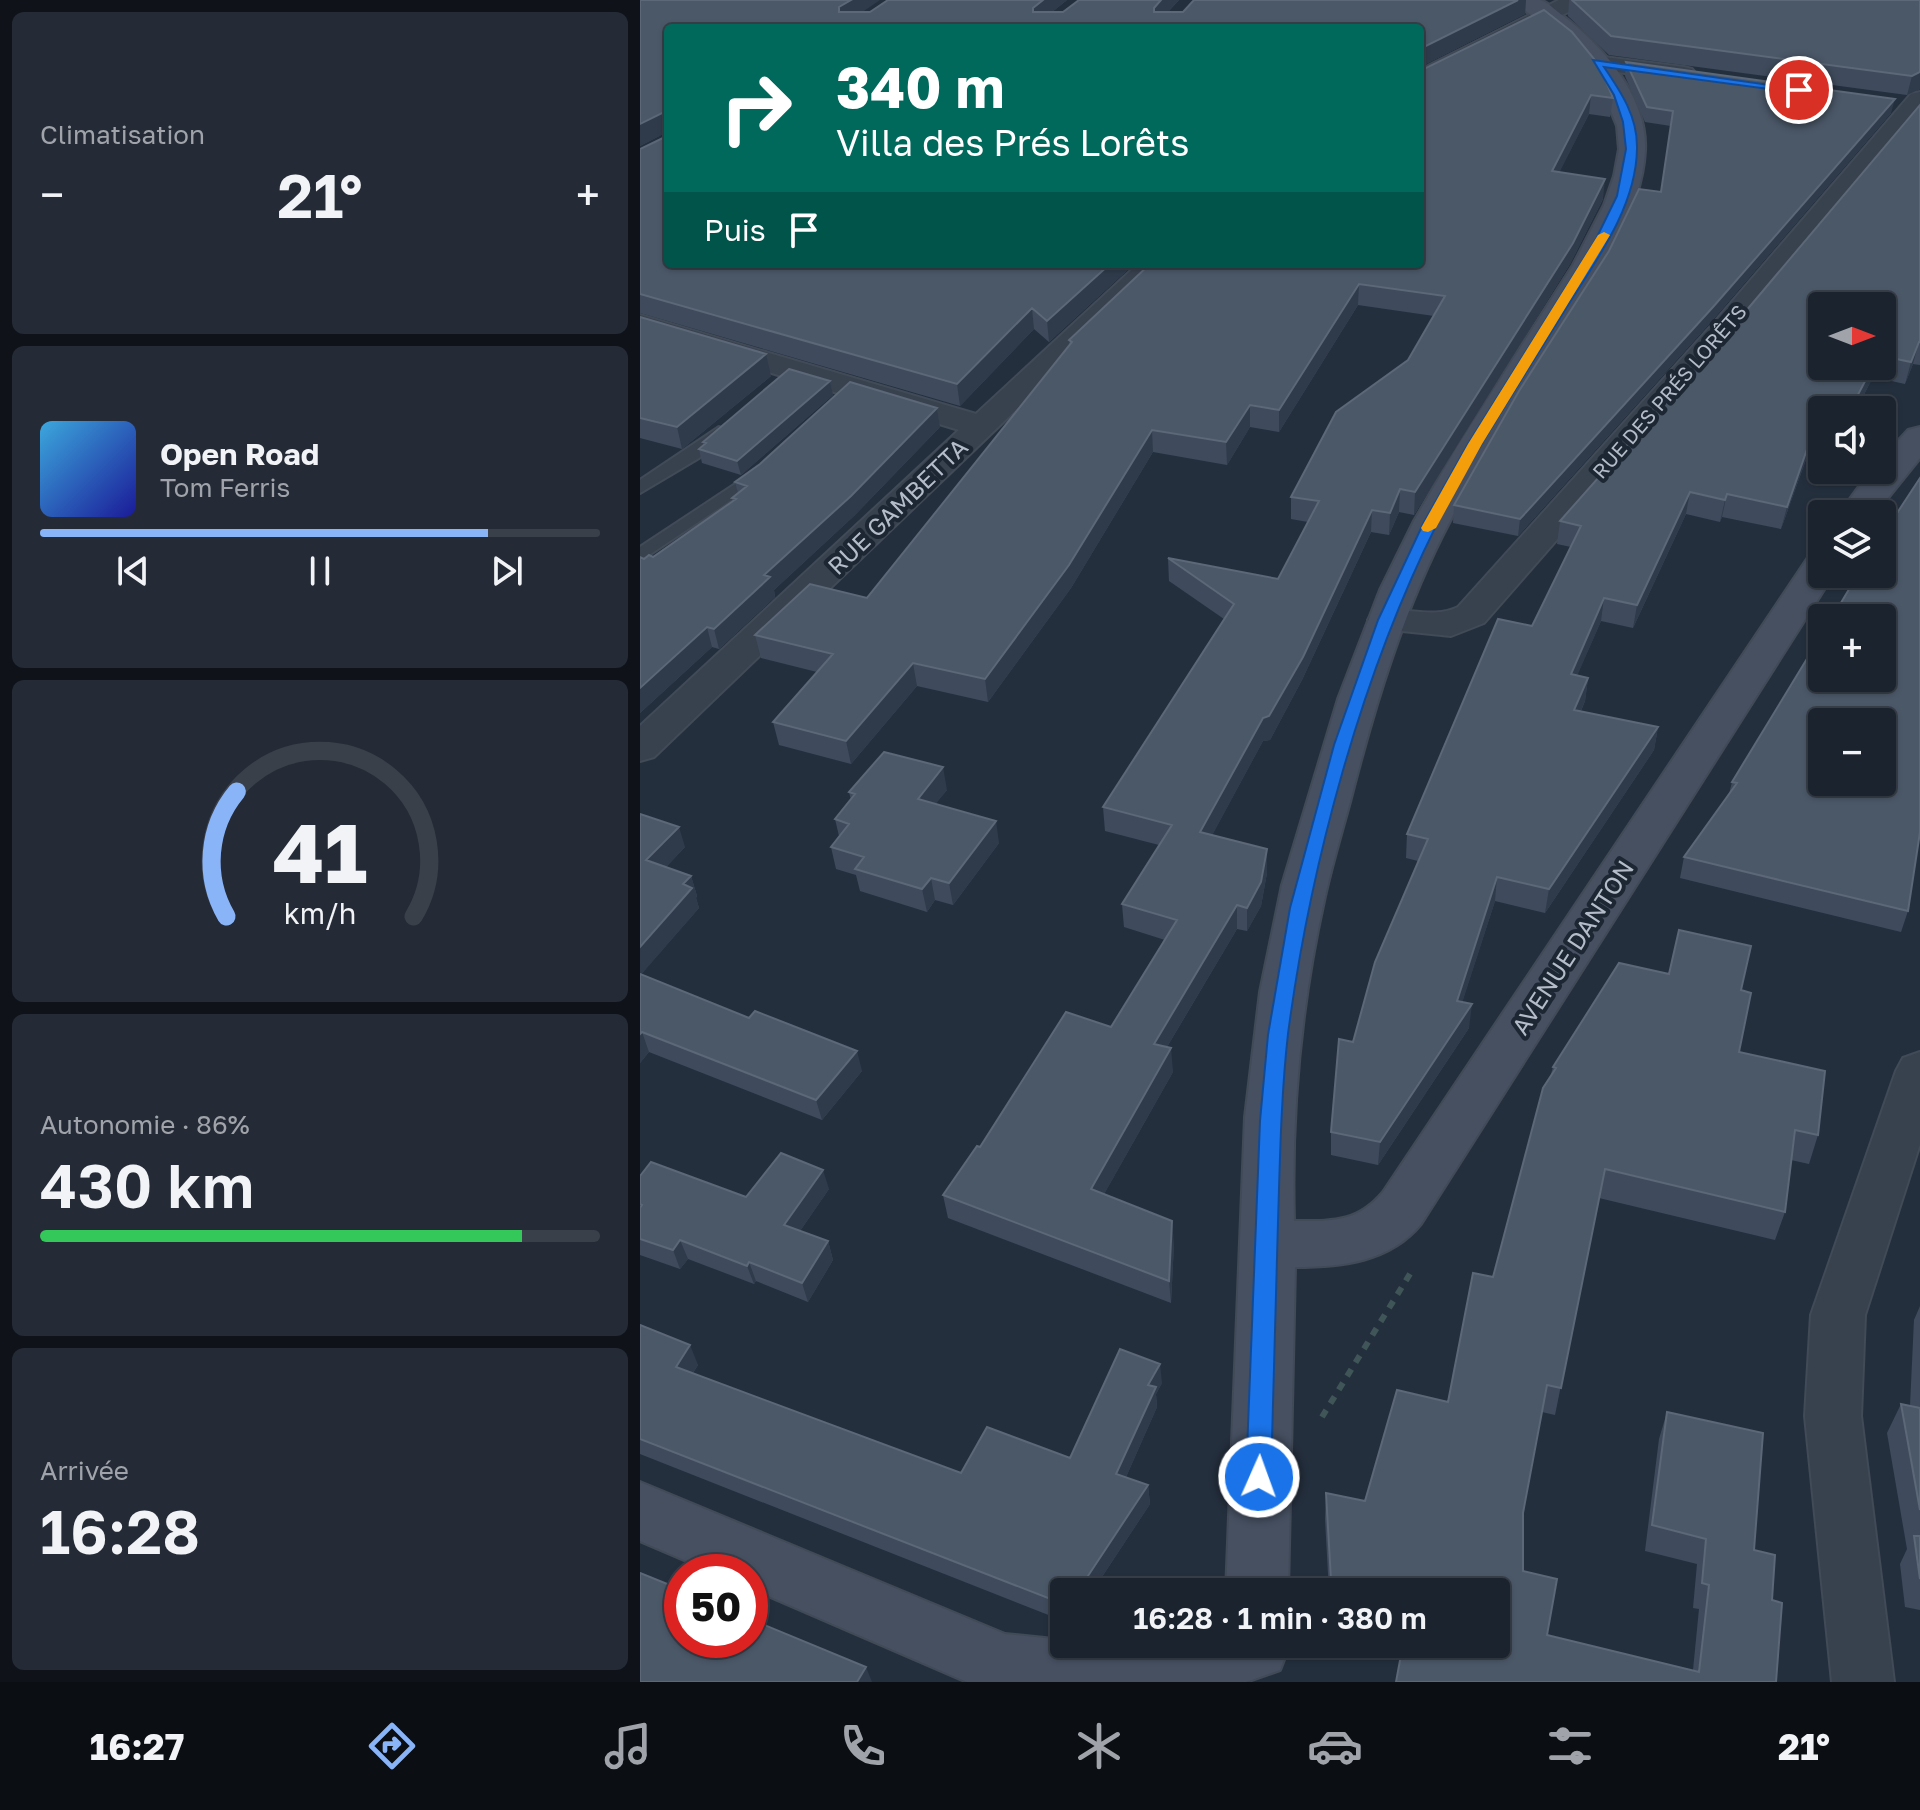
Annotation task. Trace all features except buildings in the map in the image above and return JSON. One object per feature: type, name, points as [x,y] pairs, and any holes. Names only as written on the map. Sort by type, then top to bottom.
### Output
[{"type":"main road","points":[[1259,1578],[1268,1243],[1266,1197],[1278,1035],[1300,908],[1343,745],[1386,620],[1430,524],[1475,444],[1602,239],[1622,196],[1632,149],[1628,122],[1619,95],[1596,63],[1546,13],[1524,0]]},
{"type":"main road","points":[[1867,500],[1920,437]]},
{"type":"main road","name":"AVENUE DANTON","points":[[1268,1243],[1315,1245],[1360,1237],[1385,1227],[1402,1208],[1808,585]]},
{"type":"main road","points":[[640,1511],[1005,1666],[1044,1674],[1175,1674],[1215,1658]]},
{"type":"street","points":[[1424,78],[1546,13],[1578,0]]},
{"type":"street","points":[[1596,63],[1703,77]]},
{"type":"street","name":"RUE DES PRÉS LORÊTS","points":[[1386,620],[1451,625],[1471,615],[1723,331],[1907,102]]},
{"type":"street","name":"RUE GAMBETTA","points":[[640,748],[1149,268]]},
{"type":"street","points":[[640,324],[782,379],[981,426]]},
{"type":"street","points":[[1863,1682],[1833,1416],[1838,1315],[1920,1071]]},
{"type":"lane","points":[[640,488],[693,454],[738,417]]},
{"type":"lane","points":[[640,555],[754,478],[777,458]]},
{"type":"path","points":[[1316,1427],[1415,1267]]},
{"type":"slow traffic","points":[[1428,528],[1475,444],[1604,235]]},
{"type":"route","points":[[1259,1477],[1268,1243],[1266,1197],[1271,1121],[1278,1035],[1300,908],[1343,745],[1386,620],[1430,524],[1475,444],[1602,239],[1622,196],[1632,149],[1631,136],[1619,95],[1596,63],[1799,90]]}]
